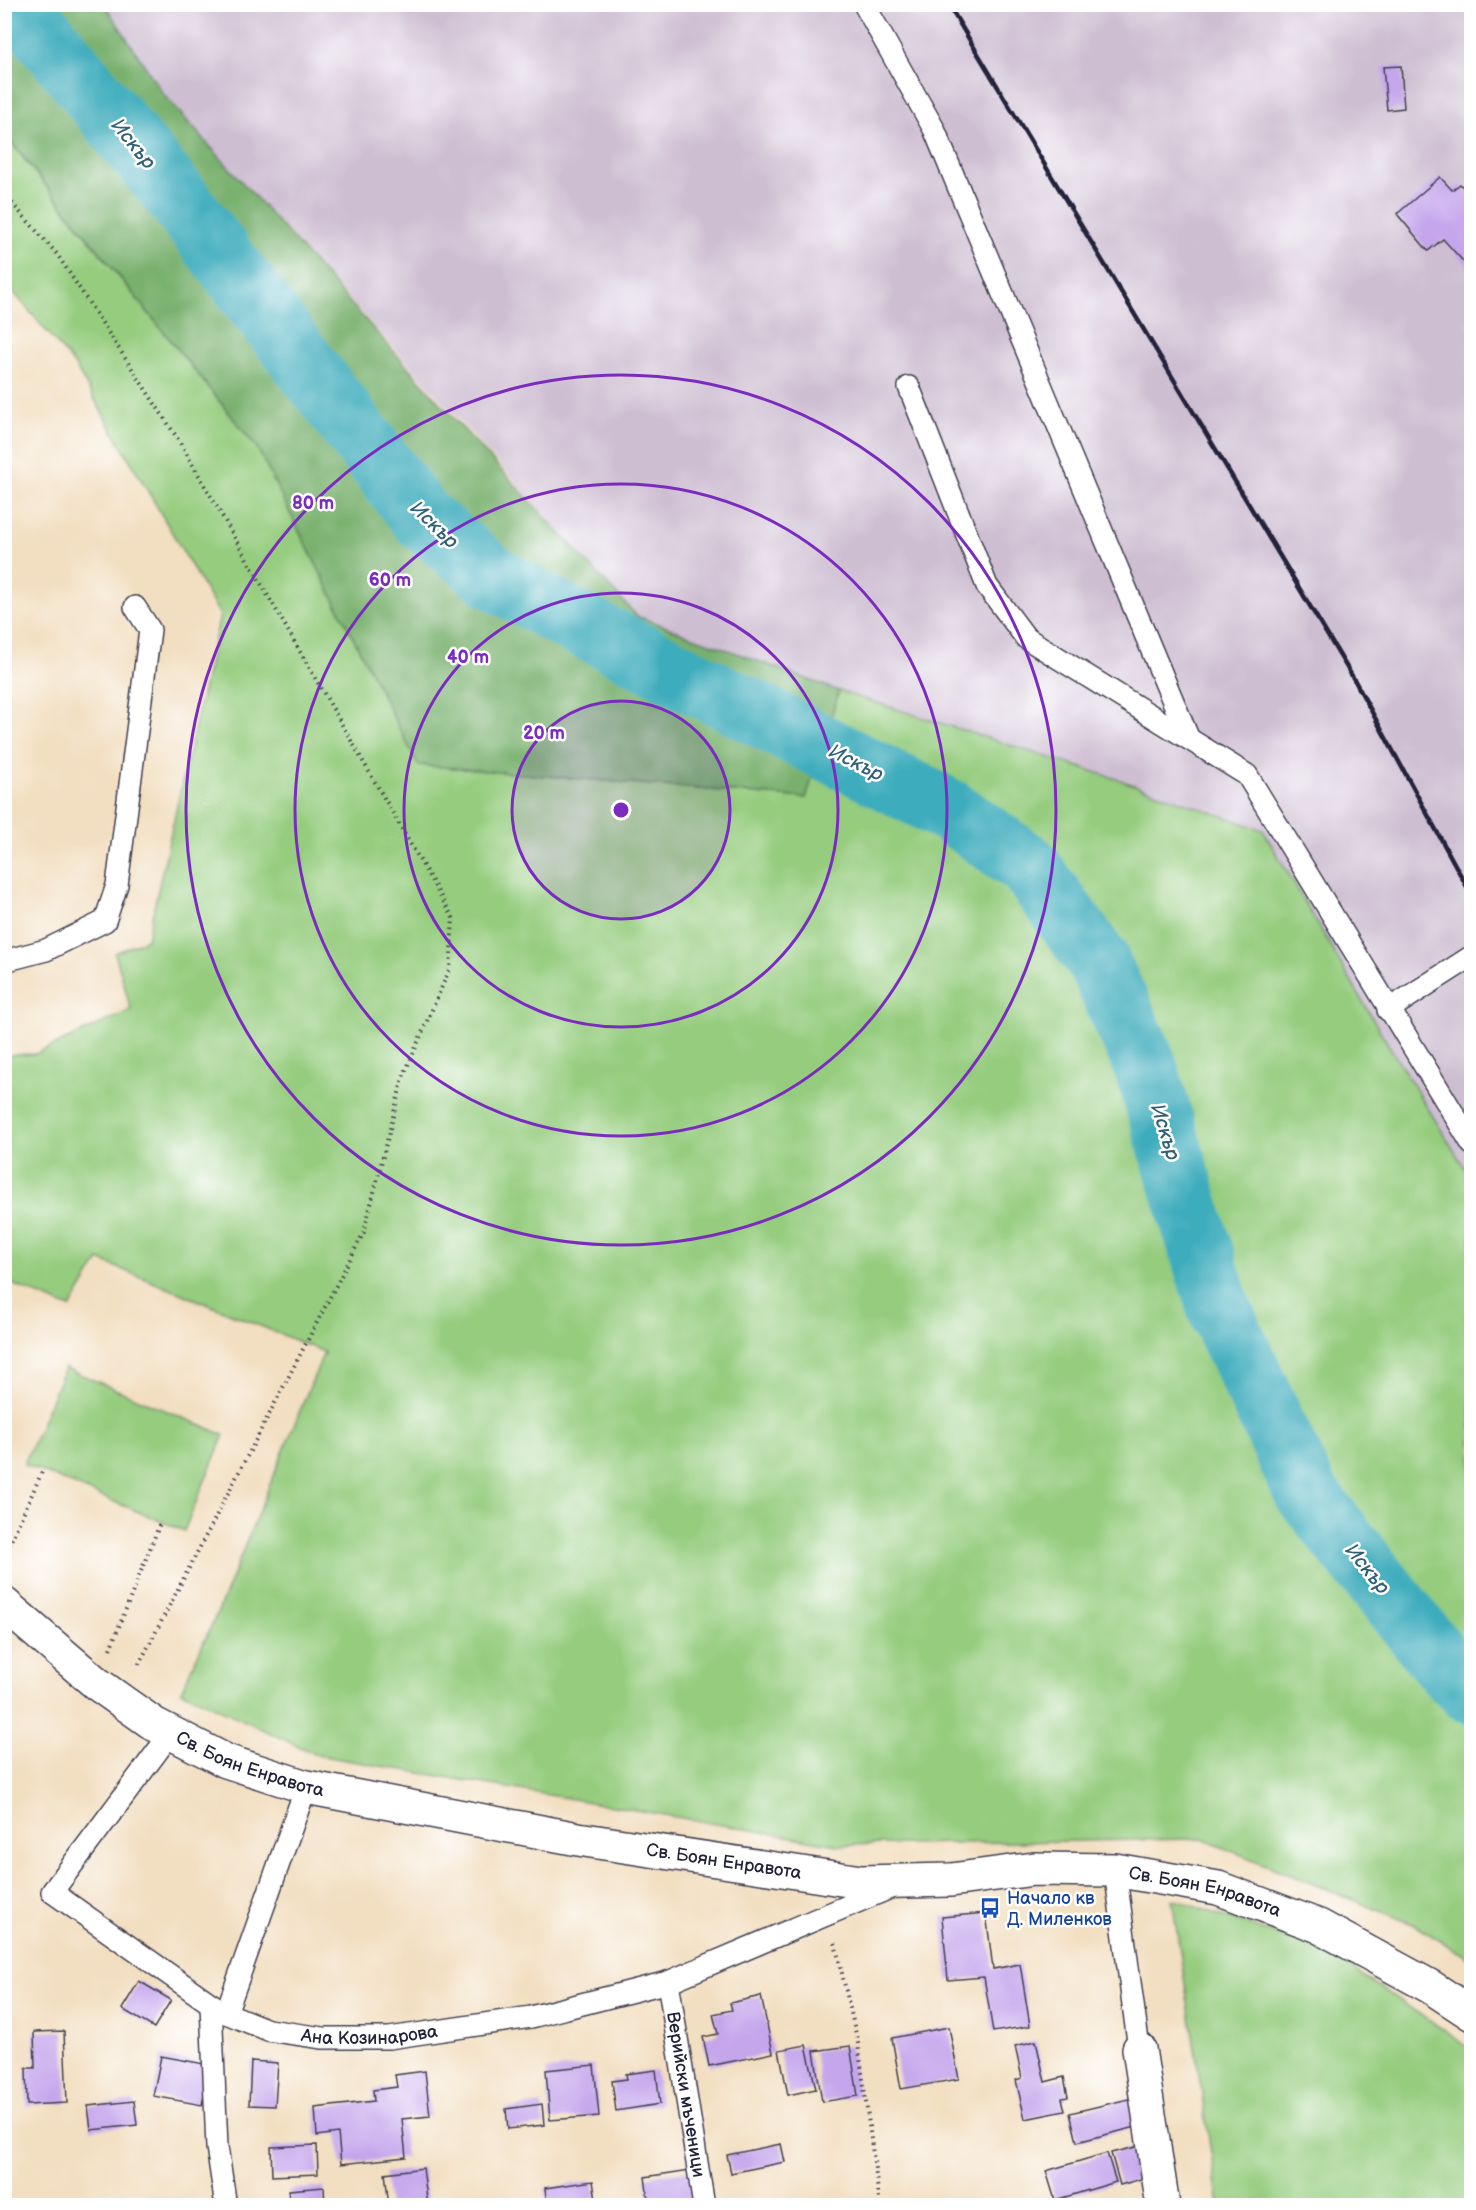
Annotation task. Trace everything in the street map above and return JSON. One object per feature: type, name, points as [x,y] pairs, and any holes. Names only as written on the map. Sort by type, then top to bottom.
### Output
[{"type":"street","name":"Св. Боян Енравота","points":[[4,1604],[108,1691],[171,1734],[226,1761],[306,1787],[578,1839],[861,1882],[951,1880],[1034,1869],[1115,1870],[1218,1888],[1319,1926],[1431,1987],[1472,2014]]},
{"type":"street","points":[[1139,2049],[1163,2205]]},
{"type":"lane","points":[[864,4],[934,129],[1188,737]]},
{"type":"lane","points":[[909,387],[987,586],[1026,638],[1247,775],[1388,1010],[1472,1144]]},
{"type":"lane","points":[[4,961],[46,950],[105,921],[117,885],[150,630],[135,607]]},
{"type":"lane","points":[[1388,1010],[1472,956]]},
{"type":"lane","name":"Ана Козинарова","points":[[171,1734],[52,1893],[218,2009],[268,2030],[323,2038],[389,2038],[531,2018],[668,1982],[902,1882]]},
{"type":"lane","points":[[226,2205],[217,2147],[218,2009],[306,1787]]},
{"type":"lane","points":[[1115,1870],[1139,2049]]},
{"type":"lane","name":"Верийски мъченици","points":[[668,1982],[704,2205]]},
{"type":"path","points":[[4,194],[57,254],[178,440],[453,918],[450,968],[403,1077],[364,1232],[108,1691]]},
{"type":"path","points":[[4,1556],[42,1472]]},
{"type":"path","points":[[108,1691],[161,1521]]},
{"type":"path","points":[[828,1914],[858,2043],[880,2205]]},
{"type":"shaded area","points":[[105,5],[1471,5],[1471,1387],[1120,780],[839,691],[637,616],[164,95]]},
{"type":"green space","points":[[4,5],[105,5],[164,95],[468,434],[637,616],[839,691],[806,798],[418,765],[257,448],[5,134]]},
{"type":"green space","points":[[4,134],[257,448],[418,765],[806,798],[839,691],[1120,780],[1263,830],[1378,1028],[1471,1178],[1471,1960],[1415,1925],[1202,1839],[838,1845],[317,1755],[181,1691],[219,1609],[324,1352],[99,1260],[70,1308],[5,1281],[5,1055],[35,1054],[131,1010],[115,953],[147,939],[220,615],[74,364],[5,282]]},
{"type":"green space","points":[[65,1368],[224,1435],[184,1531],[24,1464]]},
{"type":"green space","points":[[1172,1899],[1326,1951],[1471,2049],[1471,2205],[1219,2205]]},
{"type":"building","points":[[1401,66],[1404,108],[1387,110],[1383,67]]},
{"type":"building","points":[[1440,177],[1452,190],[1460,184],[1472,197],[1472,271],[1443,239],[1428,251],[1397,214]]},
{"type":"building","points":[[986,1913],[993,1969],[1020,1964],[1030,2026],[993,2032],[984,1977],[948,1980],[942,1917]]},
{"type":"building","points":[[139,1981],[171,2000],[154,2028],[122,2009]]},
{"type":"building","points":[[761,1996],[773,2053],[709,2066],[703,2037],[718,2034],[713,2014],[732,2010],[730,2003]]},
{"type":"building","points":[[949,2027],[959,2079],[901,2089],[892,2038]]},
{"type":"building","points":[[64,2031],[67,2103],[27,2105],[26,2068],[35,2068],[34,2032]]},
{"type":"building","points":[[1036,2041],[1045,2082],[1064,2077],[1068,2097],[1062,2098],[1065,2111],[1025,2119],[1016,2080],[1022,2078],[1015,2046]]},
{"type":"building","points":[[806,2045],[816,2089],[788,2095],[779,2050]]},
{"type":"building","points":[[850,2046],[858,2096],[822,2102],[814,2051]]},
{"type":"building","points":[[161,2056],[210,2065],[202,2105],[153,2096]]},
{"type":"building","points":[[251,2061],[278,2063],[275,2106],[249,2105]]},
{"type":"building","points":[[594,2065],[599,2116],[550,2120],[546,2070]]},
{"type":"building","points":[[656,2070],[660,2104],[616,2111],[612,2081],[627,2079],[626,2074]]},
{"type":"building","points":[[425,2071],[430,2116],[402,2119],[406,2157],[341,2164],[338,2133],[317,2136],[315,2108],[374,2101],[373,2090],[397,2087],[395,2075]]},
{"type":"building","points":[[1133,2098],[1140,2126],[1077,2142],[1070,2113]]},
{"type":"building","points":[[134,2101],[137,2125],[91,2130],[88,2106]]},
{"type":"building","points":[[542,2104],[544,2125],[508,2129],[506,2109]]},
{"type":"building","points":[[781,2144],[785,2162],[731,2173],[727,2155]]},
{"type":"building","points":[[317,2145],[318,2174],[272,2176],[271,2147]]},
{"type":"building","points":[[1140,2146],[1148,2177],[1120,2185],[1111,2153]]},
{"type":"building","points":[[1107,2153],[1116,2182],[1055,2200],[1046,2171]]},
{"type":"building","points":[[423,2168],[428,2206],[389,2206],[385,2173]]},
{"type":"building","points":[[690,2170],[695,2206],[649,2206],[645,2177]]},
{"type":"building","points":[[593,2181],[597,2206],[547,2206],[545,2188]]},
{"type":"building","points":[[324,2187],[325,2206],[290,2206],[289,2190]]},
{"type":"waterway","name":"Искър","points":[[19,4],[179,200],[422,518],[493,577],[567,618],[950,811],[1028,865],[1098,961],[1144,1062],[1218,1306],[1306,1493],[1447,1669],[1472,1693]]},
{"type":"railway","points":[[948,4],[1355,681],[1472,896]]},
{"type":"place","name":"Начало кв Д. Миленков","points":[[990,1908]]}]
